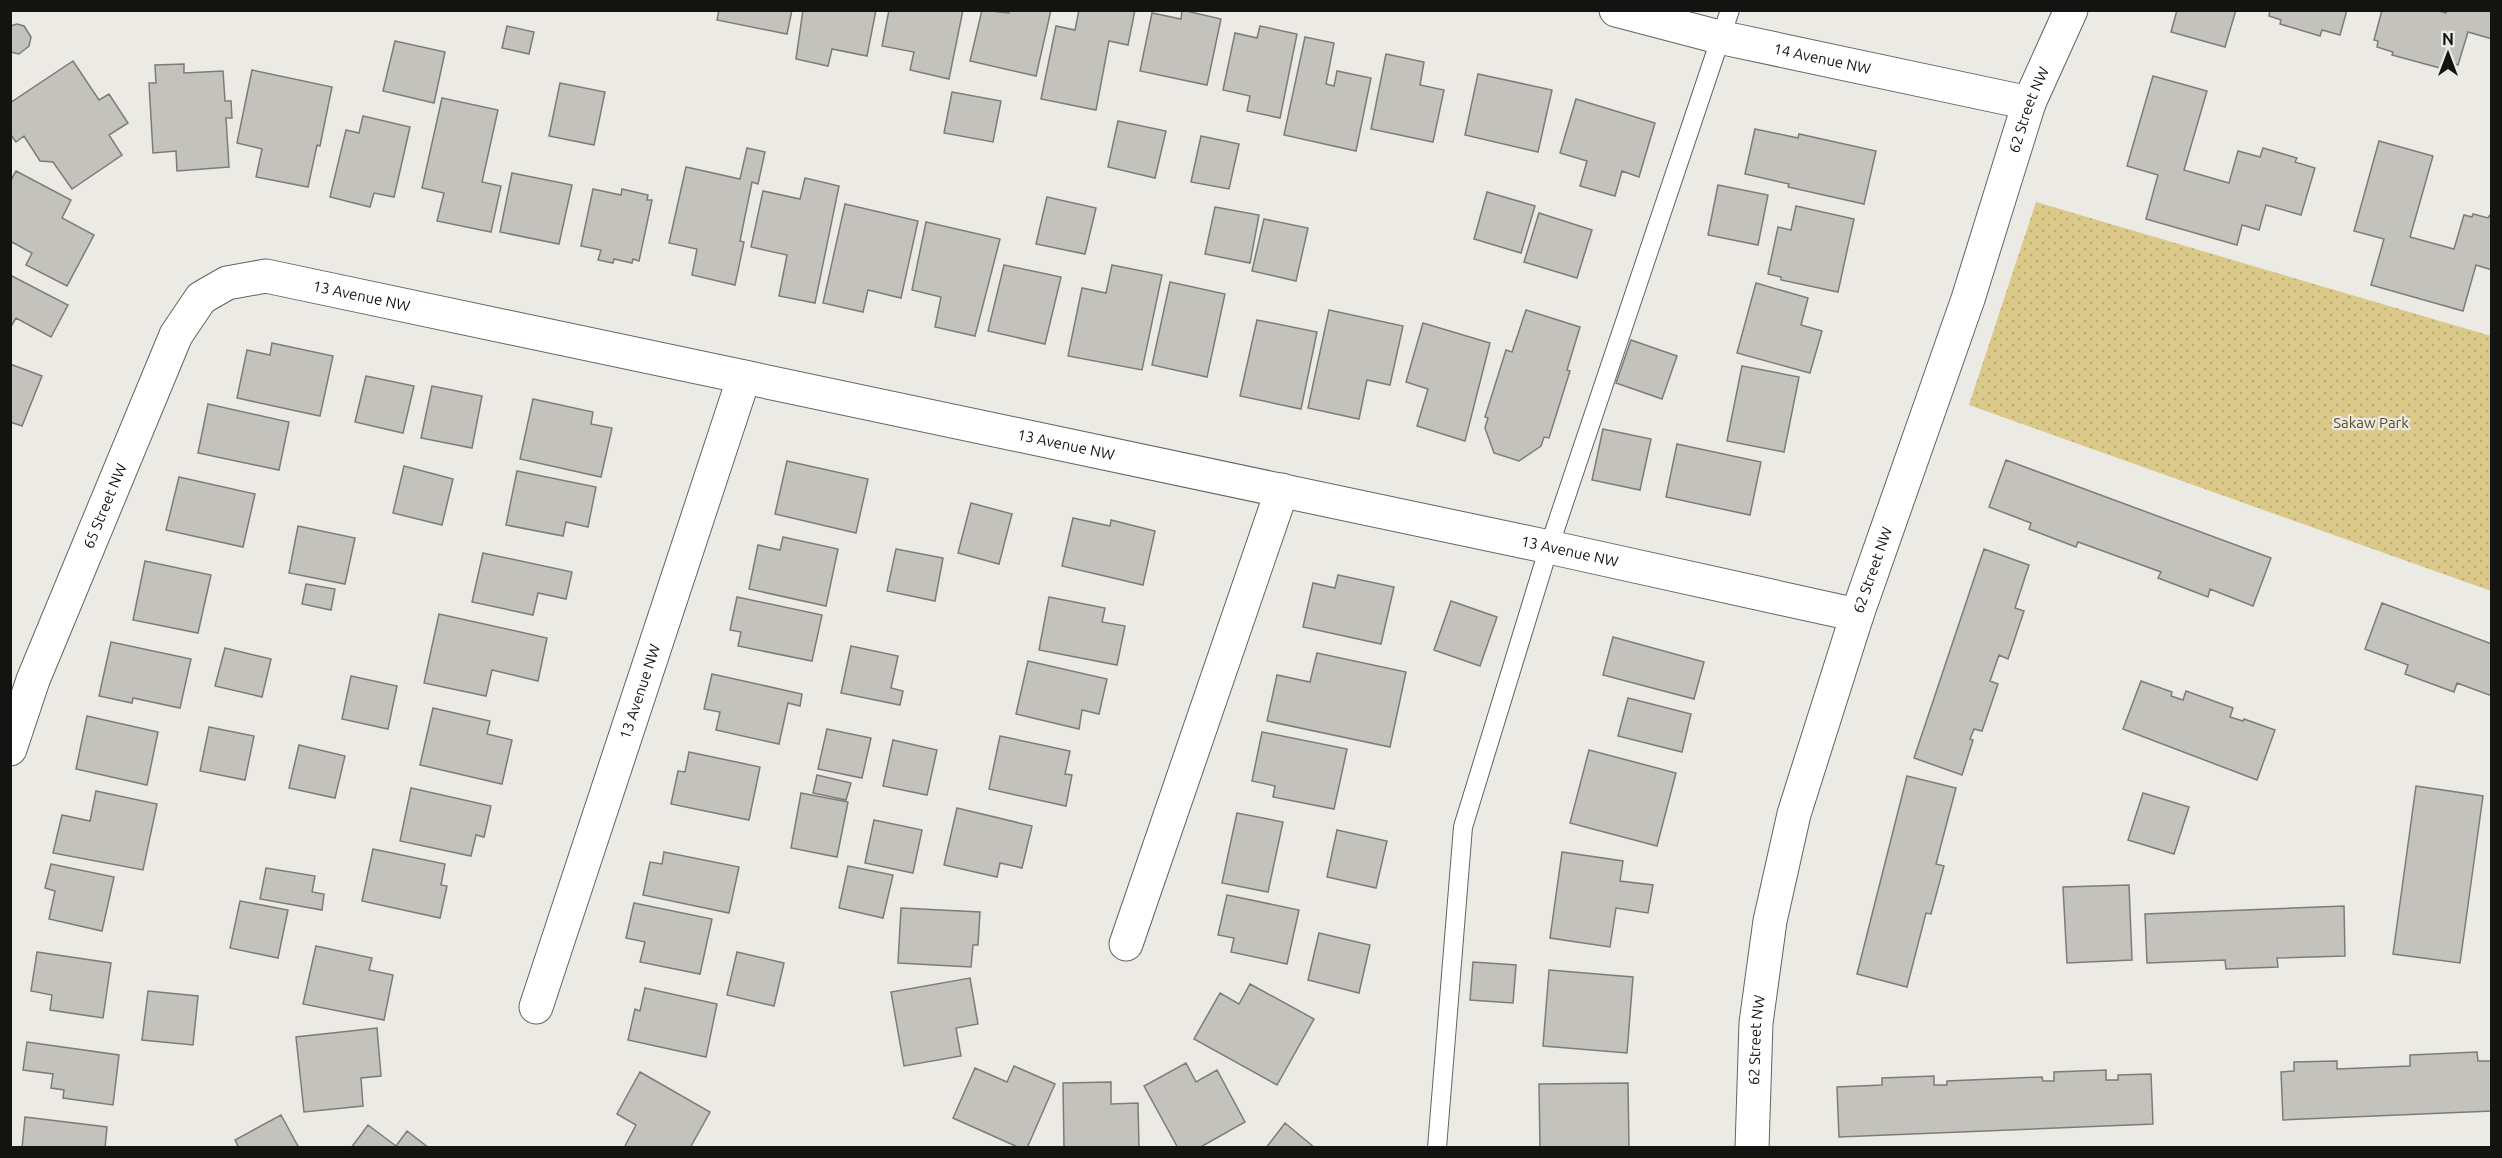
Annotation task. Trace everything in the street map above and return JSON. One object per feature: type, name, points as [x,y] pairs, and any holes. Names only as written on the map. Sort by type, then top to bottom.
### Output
[{"type":"street","name":"14 Avenue NW","points":[[1616,10],[1724,24],[2029,103]]},
{"type":"street","name":"62 Street NW","points":[[1752,1148],[1756,1023],[1770,921],[1794,814],[1857,615],[1968,299],[2029,103],[2071,10]]},
{"type":"street","name":"13 Avenue NW","points":[[227,283],[266,276],[294,280],[1549,547],[1857,615]]},
{"type":"street","name":"65 Street NW","points":[[10,749],[33,680],[176,335],[201,298],[227,283]]},
{"type":"street","name":"13 Avenue NW","points":[[536,1007],[744,377]]},
{"type":"street","points":[[1126,944],[1282,490]]},
{"type":"lane","points":[[1437,1148],[1463,827],[1549,547],[1724,24]]},
{"type":"green space","name":"Sakaw Park","points":[[2036,202],[2491,336],[2491,591],[1969,405]]},
{"type":"building","points":[[719,10],[792,10],[787,34],[717,20]]},
{"type":"building","points":[[803,10],[876,10],[867,56],[832,49],[828,66],[796,59]]},
{"type":"building","points":[[889,10],[963,10],[949,79],[910,70],[914,52],[882,46]]},
{"type":"building","points":[[982,10],[1009,13],[1010,10],[1051,10],[1036,76],[970,61]]},
{"type":"building","points":[[1079,10],[1135,10],[1128,45],[1109,41],[1096,110],[1041,99],[1056,26],[1075,30]]},
{"type":"building","points":[[1182,10],[1221,19],[1207,85],[1140,71],[1152,13],[1181,19]]},
{"type":"building","points":[[2177,10],[2236,10],[2225,47],[2171,32]]},
{"type":"building","points":[[2270,10],[2347,10],[2340,35],[2322,30],[2320,36],[2280,24],[2281,20],[2269,16]]},
{"type":"building","points":[[2382,10],[2436,10],[2446,13],[2447,10],[2492,10],[2492,39],[2468,32],[2458,65],[2453,63],[2451,71],[2392,55],[2393,52],[2377,47],[2378,41],[2374,40]]},
{"type":"building","points":[[17,24],[24,26],[31,37],[29,46],[19,54],[10,52],[10,26]]},
{"type":"building","points":[[507,26],[534,32],[529,54],[502,48]]},
{"type":"building","points":[[1260,26],[1297,34],[1280,118],[1247,111],[1250,96],[1223,90],[1235,33],[1257,38]]},
{"type":"building","points":[[1305,37],[1334,43],[1326,84],[1334,86],[1337,71],[1371,78],[1356,151],[1284,135]]},
{"type":"building","points":[[395,41],[445,52],[434,103],[383,91]]},
{"type":"building","points":[[1386,54],[1424,62],[1420,85],[1444,90],[1433,142],[1371,129]]},
{"type":"building","points":[[73,61],[99,100],[109,94],[128,123],[109,135],[122,155],[72,189],[53,162],[40,161],[24,136],[16,142],[10,134],[10,103]]},
{"type":"building","points":[[184,64],[184,73],[223,71],[225,101],[231,101],[232,118],[226,118],[229,167],[177,171],[176,151],[153,153],[149,83],[156,83],[155,65]]},
{"type":"building","points":[[252,70],[332,87],[320,146],[317,145],[308,187],[256,177],[262,149],[237,143]]},
{"type":"building","points":[[1478,74],[1552,90],[1538,152],[1465,135]]},
{"type":"building","points":[[2153,76],[2207,91],[2184,170],[2229,183],[2238,151],[2260,157],[2263,148],[2297,158],[2295,162],[2315,168],[2301,215],[2266,205],[2259,230],[2242,225],[2237,245],[2146,219],[2158,175],[2127,166]]},
{"type":"building","points":[[560,83],[605,92],[594,145],[549,136]]},
{"type":"building","points":[[952,92],[1001,101],[993,142],[944,133]]},
{"type":"building","points":[[442,98],[498,110],[482,182],[501,186],[491,232],[437,221],[444,193],[422,188]]},
{"type":"building","points":[[1576,99],[1655,123],[1639,177],[1622,171],[1615,196],[1580,186],[1587,161],[1560,153]]},
{"type":"building","points":[[363,116],[410,127],[394,197],[374,193],[370,207],[330,197],[346,130],[359,133]]},
{"type":"building","points":[[1118,121],[1166,131],[1155,178],[1108,167]]},
{"type":"building","points":[[1755,129],[1798,138],[1799,134],[1876,151],[1864,204],[1788,187],[1789,184],[1745,174]]},
{"type":"building","points":[[1201,136],[1239,144],[1229,189],[1191,182]]},
{"type":"building","points":[[2379,141],[2433,156],[2410,237],[2454,249],[2464,215],[2472,217],[2473,214],[2488,218],[2492,212],[2492,270],[2476,265],[2463,311],[2371,285],[2384,239],[2354,231]]},
{"type":"building","points":[[747,148],[765,152],[758,184],[752,182],[740,241],[744,242],[735,285],[692,275],[697,249],[669,243],[686,167],[740,179]]},
{"type":"building","points":[[16,171],[71,200],[62,218],[94,235],[67,286],[26,265],[32,253],[10,241],[10,182]]},
{"type":"building","points":[[512,173],[572,185],[559,244],[500,232]]},
{"type":"building","points":[[805,178],[839,186],[815,303],[779,296],[787,255],[751,247],[763,191],[800,199]]},
{"type":"building","points":[[1718,185],[1768,195],[1758,245],[1708,235]]},
{"type":"building","points":[[593,189],[621,195],[622,189],[648,195],[647,200],[652,200],[639,261],[633,259],[632,263],[614,259],[613,263],[598,260],[601,250],[581,246]]},
{"type":"building","points":[[1487,192],[1535,206],[1521,253],[1474,239]]},
{"type":"building","points":[[1047,197],[1096,208],[1085,254],[1036,244]]},
{"type":"building","points":[[845,204],[918,221],[901,298],[868,290],[863,312],[823,303]]},
{"type":"building","points":[[1796,206],[1854,219],[1838,292],[1781,280],[1781,277],[1768,274],[1778,227],[1791,230]]},
{"type":"building","points":[[1215,207],[1259,215],[1250,263],[1205,254]]},
{"type":"building","points":[[1539,213],[1592,230],[1577,278],[1524,262]]},
{"type":"building","points":[[1264,219],[1308,228],[1296,281],[1252,271]]},
{"type":"building","points":[[926,222],[1000,239],[975,336],[935,327],[941,297],[912,290]]},
{"type":"building","points":[[1004,265],[1061,277],[1045,344],[988,331]]},
{"type":"building","points":[[1112,265],[1162,275],[1142,370],[1068,356],[1082,288],[1106,293]]},
{"type":"building","points":[[10,275],[68,305],[51,337],[16,318],[10,328]]},
{"type":"building","points":[[1170,282],[1225,294],[1207,377],[1152,365]]},
{"type":"building","points":[[1756,283],[1808,298],[1801,325],[1822,331],[1810,373],[1737,353]]},
{"type":"building","points":[[1329,310],[1403,326],[1390,385],[1367,380],[1359,419],[1308,408]]},
{"type":"building","points":[[1526,310],[1580,327],[1567,370],[1570,371],[1549,438],[1544,437],[1541,446],[1519,461],[1494,453],[1485,428],[1488,418],[1485,417],[1506,350],[1512,352]]},
{"type":"building","points":[[1257,320],[1317,332],[1301,409],[1240,396]]},
{"type":"building","points":[[1423,323],[1490,343],[1465,441],[1417,426],[1428,389],[1406,382]]},
{"type":"building","points":[[1631,340],[1677,356],[1662,399],[1616,383]]},
{"type":"building","points":[[272,343],[333,356],[320,416],[237,398],[247,350],[270,355]]},
{"type":"building","points":[[10,364],[42,376],[22,426],[10,422]]},
{"type":"building","points":[[1742,366],[1799,377],[1784,452],[1727,441]]},
{"type":"building","points":[[366,376],[414,386],[403,433],[355,422]]},
{"type":"building","points":[[432,386],[482,396],[472,448],[421,438]]},
{"type":"building","points":[[533,399],[593,412],[591,424],[612,428],[601,477],[520,459]]},
{"type":"building","points":[[208,404],[289,422],[279,470],[198,453]]},
{"type":"building","points":[[1603,429],[1651,439],[1640,490],[1592,480]]},
{"type":"building","points":[[1677,444],[1761,462],[1750,515],[1666,497]]},
{"type":"building","points":[[2006,460],[2271,558],[2253,606],[2210,589],[2208,597],[2158,578],[2161,572],[2078,542],[2076,547],[2029,529],[2031,523],[1989,507]]},
{"type":"building","points":[[787,461],[868,479],[856,533],[775,514]]},
{"type":"building","points":[[404,466],[453,479],[442,525],[393,513]]},
{"type":"building","points":[[517,471],[596,487],[588,527],[566,522],[563,536],[506,525]]},
{"type":"building","points":[[179,477],[255,494],[243,547],[166,530]]},
{"type":"building","points":[[971,503],[1012,514],[999,564],[958,553]]},
{"type":"building","points":[[1073,518],[1110,526],[1111,520],[1155,531],[1143,585],[1062,566]]},
{"type":"building","points":[[298,526],[355,538],[345,584],[289,573]]},
{"type":"building","points":[[783,537],[838,549],[826,606],[749,589],[758,545],[780,550]]},
{"type":"building","points":[[896,549],[943,558],[935,601],[887,591]]},
{"type":"building","points":[[1984,549],[2029,565],[2015,608],[2024,611],[2008,659],[1999,655],[1990,681],[1998,684],[1982,731],[1974,729],[1970,739],[1973,740],[1962,775],[1914,758]]},
{"type":"building","points":[[483,553],[572,572],[566,599],[538,593],[533,615],[472,602]]},
{"type":"building","points":[[145,561],[211,575],[198,633],[133,620]]},
{"type":"building","points":[[1338,575],[1394,587],[1381,644],[1303,627],[1313,583],[1335,588]]},
{"type":"building","points":[[306,584],[335,589],[331,610],[302,604]]},
{"type":"building","points":[[737,597],[822,615],[812,661],[738,646],[741,632],[730,630]]},
{"type":"building","points":[[1049,597],[1105,608],[1102,622],[1125,626],[1117,665],[1039,650]]},
{"type":"building","points":[[1451,601],[1497,617],[1480,666],[1434,650]]},
{"type":"building","points":[[2382,603],[2492,644],[2492,696],[2457,683],[2454,692],[2405,674],[2408,665],[2365,649]]},
{"type":"building","points":[[439,614],[547,638],[538,681],[492,670],[486,696],[424,683]]},
{"type":"building","points":[[1613,637],[1704,662],[1694,699],[1603,675]]},
{"type":"building","points":[[111,642],[191,659],[180,708],[133,698],[132,703],[99,696]]},
{"type":"building","points":[[851,646],[898,656],[891,688],[903,691],[900,705],[841,693]]},
{"type":"building","points":[[225,648],[271,659],[262,697],[215,686]]},
{"type":"building","points":[[1317,653],[1406,672],[1390,747],[1267,721],[1277,675],[1310,682]]},
{"type":"building","points":[[1028,661],[1107,679],[1099,714],[1082,710],[1079,729],[1016,714]]},
{"type":"building","points":[[712,674],[802,694],[800,706],[788,703],[779,744],[716,730],[720,712],[704,709]]},
{"type":"building","points":[[351,676],[397,686],[388,729],[342,719]]},
{"type":"building","points":[[2141,681],[2172,692],[2171,696],[2183,700],[2186,691],[2233,708],[2230,717],[2243,721],[2244,719],[2275,730],[2257,780],[2123,729]]},
{"type":"building","points":[[1628,698],[1691,714],[1682,752],[1618,736]]},
{"type":"building","points":[[433,708],[490,721],[487,734],[512,740],[502,784],[420,765]]},
{"type":"building","points":[[87,716],[158,732],[147,785],[76,769]]},
{"type":"building","points":[[209,727],[254,736],[245,780],[200,771]]},
{"type":"building","points":[[827,729],[871,738],[862,778],[818,769]]},
{"type":"building","points":[[1262,732],[1347,749],[1334,809],[1273,797],[1275,786],[1252,781]]},
{"type":"building","points":[[1000,736],[1070,751],[1065,774],[1072,775],[1066,806],[989,789]]},
{"type":"building","points":[[893,740],[937,750],[927,795],[883,786]]},
{"type":"building","points":[[299,745],[345,756],[335,798],[289,788]]},
{"type":"building","points":[[1589,750],[1676,773],[1657,846],[1570,823]]},
{"type":"building","points":[[689,752],[760,767],[749,820],[671,804],[678,771],[685,772]]},
{"type":"building","points":[[817,775],[851,783],[846,800],[813,793]]},
{"type":"building","points":[[1907,776],[1956,788],[1936,864],[1944,866],[1931,914],[1926,913],[1907,987],[1857,974]]},
{"type":"building","points":[[2416,786],[2483,796],[2460,963],[2393,954]]},
{"type":"building","points":[[411,788],[491,806],[484,837],[476,835],[471,856],[400,841]]},
{"type":"building","points":[[96,791],[157,804],[143,870],[53,853],[62,815],[90,821]]},
{"type":"building","points":[[801,793],[848,802],[837,857],[791,848]]},
{"type":"building","points":[[2143,793],[2189,807],[2174,854],[2128,840]]},
{"type":"building","points":[[957,808],[1032,826],[1022,868],[1000,863],[997,877],[944,865]]},
{"type":"building","points":[[1237,813],[1283,822],[1268,892],[1222,883]]},
{"type":"building","points":[[874,820],[922,830],[913,873],[865,863]]},
{"type":"building","points":[[1337,830],[1387,841],[1376,888],[1327,877]]},
{"type":"building","points":[[373,849],[445,864],[441,885],[447,886],[440,918],[362,901]]},
{"type":"building","points":[[664,852],[739,867],[729,913],[643,895],[650,862],[662,864]]},
{"type":"building","points":[[1562,852],[1623,861],[1620,881],[1653,885],[1648,913],[1616,908],[1610,947],[1550,938]]},
{"type":"building","points":[[51,864],[114,877],[102,931],[49,919],[55,891],[45,888]]},
{"type":"building","points":[[848,866],[893,875],[883,918],[839,908]]},
{"type":"building","points":[[266,868],[315,876],[312,892],[324,894],[322,910],[260,899]]},
{"type":"building","points":[[2129,885],[2132,960],[2067,963],[2063,887]]},
{"type":"building","points":[[1227,895],[1299,910],[1287,964],[1231,952],[1234,938],[1218,935]]},
{"type":"building","points":[[240,901],[288,910],[278,958],[230,948]]},
{"type":"building","points":[[634,903],[712,919],[700,974],[640,962],[645,942],[626,938]]},
{"type":"building","points":[[2344,906],[2345,956],[2277,958],[2278,967],[2226,969],[2225,960],[2147,963],[2145,914]]},
{"type":"building","points":[[901,908],[980,912],[978,945],[973,945],[971,967],[898,963]]},
{"type":"building","points":[[1319,933],[1370,945],[1359,993],[1308,980]]},
{"type":"building","points":[[316,946],[372,958],[369,970],[393,975],[384,1020],[303,1004]]},
{"type":"building","points":[[37,952],[111,963],[103,1018],[50,1010],[52,995],[31,991]]},
{"type":"building","points":[[737,952],[784,963],[774,1006],[727,995]]},
{"type":"building","points":[[1473,962],[1516,965],[1513,1003],[1470,1000]]},
{"type":"building","points":[[1549,970],[1633,977],[1627,1053],[1543,1046]]},
{"type":"building","points":[[970,978],[978,1024],[956,1028],[961,1056],[904,1066],[891,992]]},
{"type":"building","points":[[1250,984],[1314,1019],[1277,1085],[1194,1039],[1220,993],[1239,1004]]},
{"type":"building","points":[[645,988],[717,1004],[706,1057],[628,1040],[635,1009],[640,1011]]},
{"type":"building","points":[[148,991],[198,996],[193,1045],[142,1040]]},
{"type":"building","points":[[377,1028],[381,1076],[361,1078],[363,1106],[304,1112],[296,1037]]},
{"type":"building","points":[[27,1042],[119,1055],[113,1105],[63,1098],[64,1090],[51,1088],[53,1074],[23,1070]]},
{"type":"building","points":[[2477,1052],[2478,1061],[2492,1061],[2492,1111],[2283,1120],[2281,1072],[2294,1071],[2294,1062],[2337,1061],[2337,1069],[2410,1066],[2410,1055]]},
{"type":"building","points":[[1186,1063],[1196,1082],[1217,1070],[1245,1122],[1199,1148],[1178,1148],[1144,1086]]},
{"type":"building","points":[[1014,1066],[1055,1084],[1027,1148],[1020,1148],[953,1118],[975,1068],[1007,1082]]},
{"type":"building","points":[[2106,1070],[2106,1080],[2118,1080],[2118,1075],[2151,1074],[2153,1124],[1839,1137],[1837,1087],[1882,1085],[1882,1078],[1934,1076],[1934,1085],[1947,1085],[1947,1081],[2042,1077],[2043,1081],[2054,1081],[2054,1072]]},
{"type":"building","points":[[640,1072],[710,1112],[690,1148],[624,1148],[636,1125],[617,1114]]},
{"type":"building","points":[[1111,1082],[1111,1104],[1138,1103],[1139,1148],[1064,1148],[1063,1083]]},
{"type":"building","points":[[1628,1083],[1629,1148],[1540,1148],[1539,1084]]},
{"type":"building","points":[[281,1115],[299,1148],[239,1148],[235,1140]]},
{"type":"building","points":[[25,1117],[107,1127],[105,1148],[22,1148]]},
{"type":"building","points":[[1285,1123],[1315,1148],[1266,1148]]},
{"type":"building","points":[[368,1125],[396,1146],[407,1131],[429,1148],[351,1148]]}]
